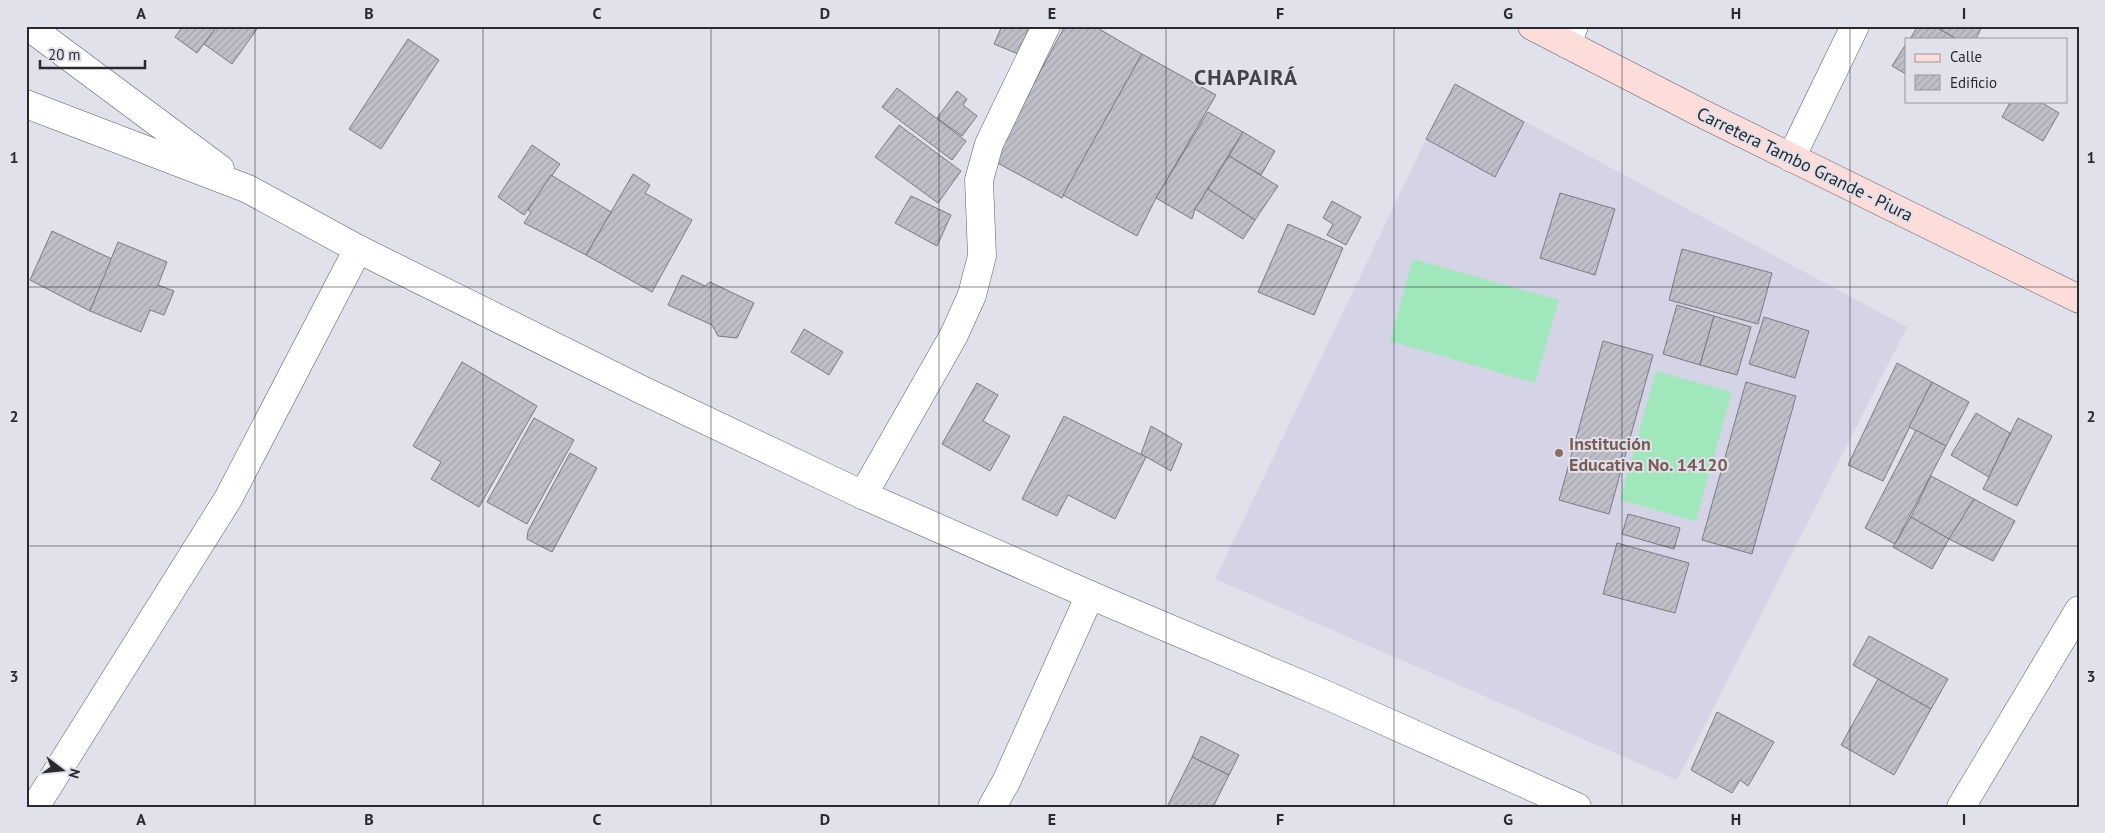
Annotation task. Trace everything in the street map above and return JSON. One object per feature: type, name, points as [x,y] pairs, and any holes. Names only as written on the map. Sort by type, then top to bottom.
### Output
[{"type":"main road","name":"Carretera Tambo Grande - Piura","points":[[1532,26],[1570,35],[1791,158],[2079,299]]},
{"type":"street","points":[[28,26],[248,190]]},
{"type":"street","points":[[863,495],[954,335],[972,295],[982,256],[978,180],[989,144],[1046,26]]},
{"type":"street","points":[[1791,158],[1855,26]]},
{"type":"street","points":[[26,104],[248,190],[358,249],[642,390],[863,495],[1090,595],[1324,694],[1577,807]]},
{"type":"street","points":[[40,799],[228,499],[358,249]]},
{"type":"street","points":[[992,807],[1007,780],[1090,595]]},
{"type":"street","points":[[1961,807],[2079,610]]},
{"type":"shaded area","name":"Institución Educativa No. 14120","points":[[1455,84],[1907,327],[1677,780],[1215,579],[1426,139]]},
{"type":"green space","points":[[1413,259],[1559,300],[1535,383],[1390,341]]},
{"type":"green space","points":[[1656,371],[1732,392],[1696,521],[1620,500]]},
{"type":"building","points":[[183,26],[217,26],[197,53],[175,37]]},
{"type":"building","points":[[217,26],[259,26],[232,64],[204,44]]},
{"type":"building","points":[[1002,26],[1030,26],[1018,54],[994,44]]},
{"type":"building","points":[[1065,26],[1094,26],[1142,54],[1062,198],[992,160]]},
{"type":"building","points":[[1918,26],[1934,26],[1955,38],[1911,38]]},
{"type":"building","points":[[1934,26],[1982,26],[1976,38],[1955,38]]},
{"type":"building","points":[[408,39],[439,60],[381,149],[349,129]]},
{"type":"building","points":[[1905,46],[1905,73],[1892,66]]},
{"type":"building","points":[[1142,54],[1216,95],[1156,198],[1137,236],[1063,195]]},
{"type":"building","points":[[1455,84],[1524,122],[1495,177],[1426,139]]},
{"type":"building","points":[[897,88],[966,141],[952,160],[882,107]]},
{"type":"building","points":[[957,91],[967,99],[963,105],[977,116],[962,136],[937,118]]},
{"type":"building","points":[[2010,102],[2041,102],[2059,113],[2043,141],[2002,117]]},
{"type":"building","points":[[1208,112],[1243,132],[1195,209],[1192,219],[1156,198]]},
{"type":"building","points":[[899,125],[961,171],[938,203],[875,157]]},
{"type":"building","points":[[1243,132],[1275,151],[1261,175],[1229,156]]},
{"type":"building","points":[[532,145],[560,164],[524,215],[498,197]]},
{"type":"building","points":[[1229,156],[1278,186],[1255,220],[1208,189]]},
{"type":"building","points":[[633,174],[650,185],[645,193],[692,220],[652,292],[586,255]]},
{"type":"building","points":[[551,175],[611,212],[586,255],[524,223],[531,212],[528,210]]},
{"type":"building","points":[[1208,189],[1255,220],[1243,239],[1195,209]]},
{"type":"building","points":[[1560,193],[1615,209],[1595,275],[1540,258]]},
{"type":"building","points":[[911,196],[951,215],[937,246],[895,223]]},
{"type":"building","points":[[1332,201],[1361,217],[1346,245],[1327,235],[1333,224],[1323,218]]},
{"type":"building","points":[[1288,224],[1343,248],[1314,315],[1258,292]]},
{"type":"building","points":[[52,231],[112,259],[90,311],[30,280]]},
{"type":"building","points":[[118,242],[167,262],[158,285],[174,291],[164,315],[150,310],[141,332],[90,311]]},
{"type":"building","points":[[1682,249],[1772,273],[1758,324],[1669,300]]},
{"type":"building","points":[[682,275],[705,286],[710,282],[754,303],[737,338],[718,336],[712,325],[668,305]]},
{"type":"building","points":[[1677,305],[1714,316],[1700,365],[1663,354]]},
{"type":"building","points":[[1714,316],[1751,327],[1737,375],[1700,365]]},
{"type":"building","points":[[1764,317],[1809,331],[1795,378],[1749,364]]},
{"type":"building","points":[[804,329],[843,352],[829,375],[791,352]]},
{"type":"building","points":[[1603,341],[1653,355],[1609,514],[1559,500]]},
{"type":"building","points":[[462,362],[537,406],[479,507],[431,479],[441,462],[413,446]]},
{"type":"building","points":[[1897,363],[1932,382],[1883,481],[1848,465]]},
{"type":"building","points":[[1746,382],[1796,396],[1752,554],[1702,540]]},
{"type":"building","points":[[1932,382],[1969,402],[1946,446],[1909,427]]},
{"type":"building","points":[[977,383],[998,395],[983,421],[1010,436],[990,471],[942,444]]},
{"type":"building","points":[[1976,413],[2010,433],[1989,477],[1951,455]]},
{"type":"building","points":[[1064,416],[1146,457],[1115,519],[1068,495],[1057,516],[1022,499]]},
{"type":"building","points":[[534,418],[574,440],[527,524],[487,502]]},
{"type":"building","points":[[2018,418],[2052,436],[2017,506],[1983,489]]},
{"type":"building","points":[[1151,426],[1182,444],[1171,471],[1141,454]]},
{"type":"building","points":[[1916,430],[1946,446],[1895,544],[1865,528]]},
{"type":"building","points":[[570,453],[597,468],[552,552],[527,539],[528,531]]},
{"type":"building","points":[[1931,476],[1974,499],[1949,539],[1911,517]]},
{"type":"building","points":[[1974,499],[2015,521],[1993,561],[1949,539]]},
{"type":"building","points":[[1628,514],[1680,528],[1674,549],[1622,534]]},
{"type":"building","points":[[1911,517],[1949,539],[1932,569],[1893,547]]},
{"type":"building","points":[[1617,543],[1689,563],[1675,613],[1603,594]]},
{"type":"building","points":[[1869,636],[1948,679],[1931,709],[1853,665]]},
{"type":"building","points":[[1878,679],[1931,709],[1894,775],[1841,745]]},
{"type":"building","points":[[1717,712],[1774,742],[1748,786],[1740,780],[1732,793],[1691,770]]},
{"type":"building","points":[[1201,736],[1239,755],[1229,775],[1192,757]]},
{"type":"building","points":[[1192,757],[1229,775],[1213,807],[1167,807]]},
{"type":"place","name":"Institución Educativa No. 14120","points":[[1559,453]]},
{"type":"district","name":"CHAPAIRÁ","points":[[1246,77]]}]
